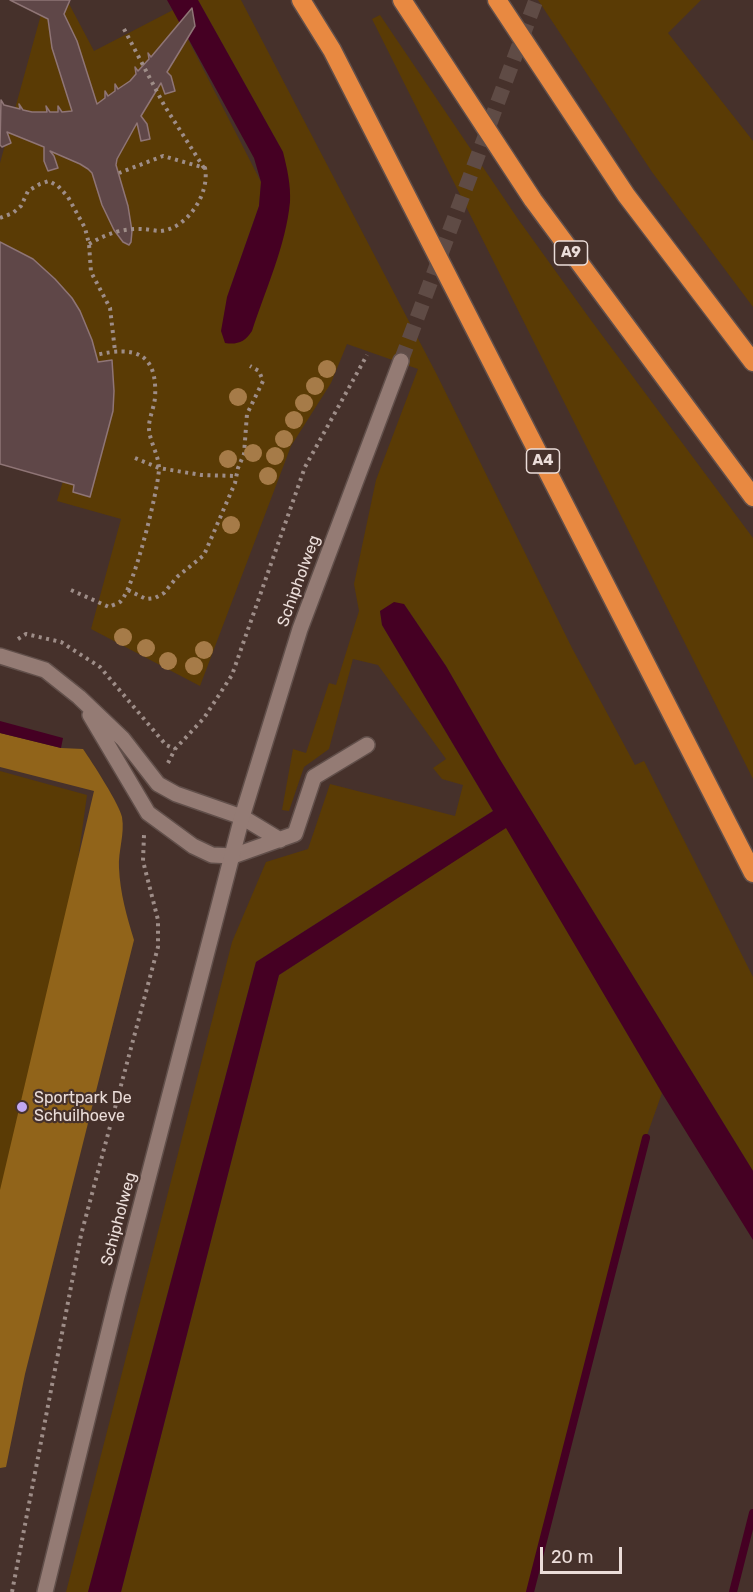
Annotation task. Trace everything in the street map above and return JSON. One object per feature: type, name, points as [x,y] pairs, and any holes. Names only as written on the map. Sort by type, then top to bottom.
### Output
[{"type":"highway","name":"A4","points":[[301,0],[332,50],[753,873]]},
{"type":"highway","points":[[314,0],[332,50]]},
{"type":"highway","name":"A9","points":[[402,0],[533,200],[753,497]]},
{"type":"highway","points":[[497,0],[626,195],[753,362]]},
{"type":"main road","name":"Schipholweg","points":[[45,1592],[118,1294],[243,817],[300,629],[401,361]]},
{"type":"main road","points":[[4,650],[45,670],[80,697],[123,739],[158,784],[176,794],[243,817],[280,840]]},
{"type":"main road","points":[[80,697],[148,813],[193,846],[212,855],[232,856],[295,834],[314,777],[367,746]]},
{"type":"path","points":[[89,244],[126,228],[162,231],[176,225],[191,213],[204,190],[207,177],[205,168],[164,105],[124,29]]},
{"type":"path","points":[[119,173],[163,156],[205,168]]},
{"type":"path","points":[[0,218],[13,213],[21,206],[28,191],[49,181],[58,186],[68,197],[85,228],[89,244],[91,272],[110,308],[115,351]]},
{"type":"path","points":[[71,590],[109,607],[120,602],[128,590],[157,491],[159,468],[149,424],[155,398],[152,371],[138,354],[126,350],[96,355]]},
{"type":"path","points":[[158,784],[175,749],[204,718],[232,675],[305,467],[367,355]]},
{"type":"path","points":[[128,590],[146,599],[155,598],[164,593],[177,577],[204,555],[235,483],[244,454],[247,414],[263,381],[260,371],[250,366]]},
{"type":"path","points":[[135,458],[159,468],[172,468],[201,475],[236,476]]},
{"type":"path","points":[[4,650],[26,634],[61,642],[100,667],[166,745],[175,749]]},
{"type":"path","points":[[12,1592],[81,1234],[158,947],[158,920],[143,861],[142,842],[148,813]]},
{"type":"shaded area","points":[[45,0],[67,0],[94,51],[173,10],[261,182],[259,206],[227,297],[283,152],[198,0],[241,0],[437,375],[572,648],[635,765],[644,761],[753,977],[753,1171],[499,758],[446,666],[404,604],[380,611],[382,625],[493,811],[256,962],[88,1592],[66,1592],[232,942],[266,862],[308,849],[330,784],[455,816],[463,785],[442,779],[433,768],[446,759],[378,665],[353,659],[329,749],[304,767],[289,811],[282,810],[293,749],[306,753],[329,683],[336,685],[359,611],[354,584],[376,480],[418,369],[347,344],[331,383],[291,446],[200,686],[91,629],[121,519],[57,501],[98,364],[85,324],[65,290],[37,263],[0,242],[0,163]]},
{"type":"shaded area","points":[[167,0],[198,0],[283,152],[287,170],[290,202],[280,251],[252,331],[247,338],[233,344],[225,343],[221,331],[227,297],[259,206],[261,182],[254,158]]},
{"type":"shaded area","points":[[538,0],[701,0],[668,33],[753,141],[753,307],[652,172]]},
{"type":"shaded area","points":[[380,15],[518,219],[753,538],[753,779],[372,19]]},
{"type":"shaded area","points":[[394,602],[404,604],[446,666],[499,758],[753,1171],[753,1240],[662,1093],[506,828],[279,975],[121,1592],[88,1592],[256,962],[493,811],[382,625],[380,611]]},
{"type":"shaded area","points":[[0,721],[63,738],[61,748],[0,733]]},
{"type":"shaded area","points":[[0,733],[61,748],[83,749],[93,763],[122,817],[120,877],[124,905],[134,940],[25,1374],[6,1467],[0,1468],[0,1190],[94,791],[0,767]]},
{"type":"shaded area","name":"Sportpark De Schuilhoeve","points":[[0,771],[87,795],[0,1420]]},
{"type":"shaded area","points":[[506,827],[662,1093],[646,1138],[530,1592],[121,1592],[279,975]]},
{"type":"building","points":[[10,0],[70,0],[64,14],[77,41],[97,104],[105,98],[105,91],[108,96],[115,91],[115,84],[118,89],[130,81],[136,74],[135,67],[138,71],[149,59],[148,53],[151,57],[192,8],[195,26],[167,72],[171,76],[175,91],[165,94],[161,83],[141,116],[147,124],[150,139],[141,141],[137,123],[117,159],[116,165],[128,206],[132,231],[129,245],[123,242],[114,230],[102,205],[92,173],[88,169],[50,151],[58,168],[48,171],[44,161],[44,147],[7,132],[11,143],[2,147],[0,145],[1,100],[4,105],[20,109],[19,104],[23,110],[32,112],[47,112],[46,106],[50,112],[58,112],[58,106],[62,112],[72,111],[52,48],[48,19]]},
{"type":"building","points":[[0,242],[33,259],[55,279],[80,311],[98,362],[112,360],[113,411],[90,497],[73,492],[74,485],[0,464]]},
{"type":"waterway","points":[[530,1592],[646,1138]]},
{"type":"waterway","points":[[733,1592],[753,1513]]},
{"type":"tunnel","points":[[401,361],[536,0]]},
{"type":"place","name":"Sportpark De Schuilhoeve","points":[[22,1107]]}]
